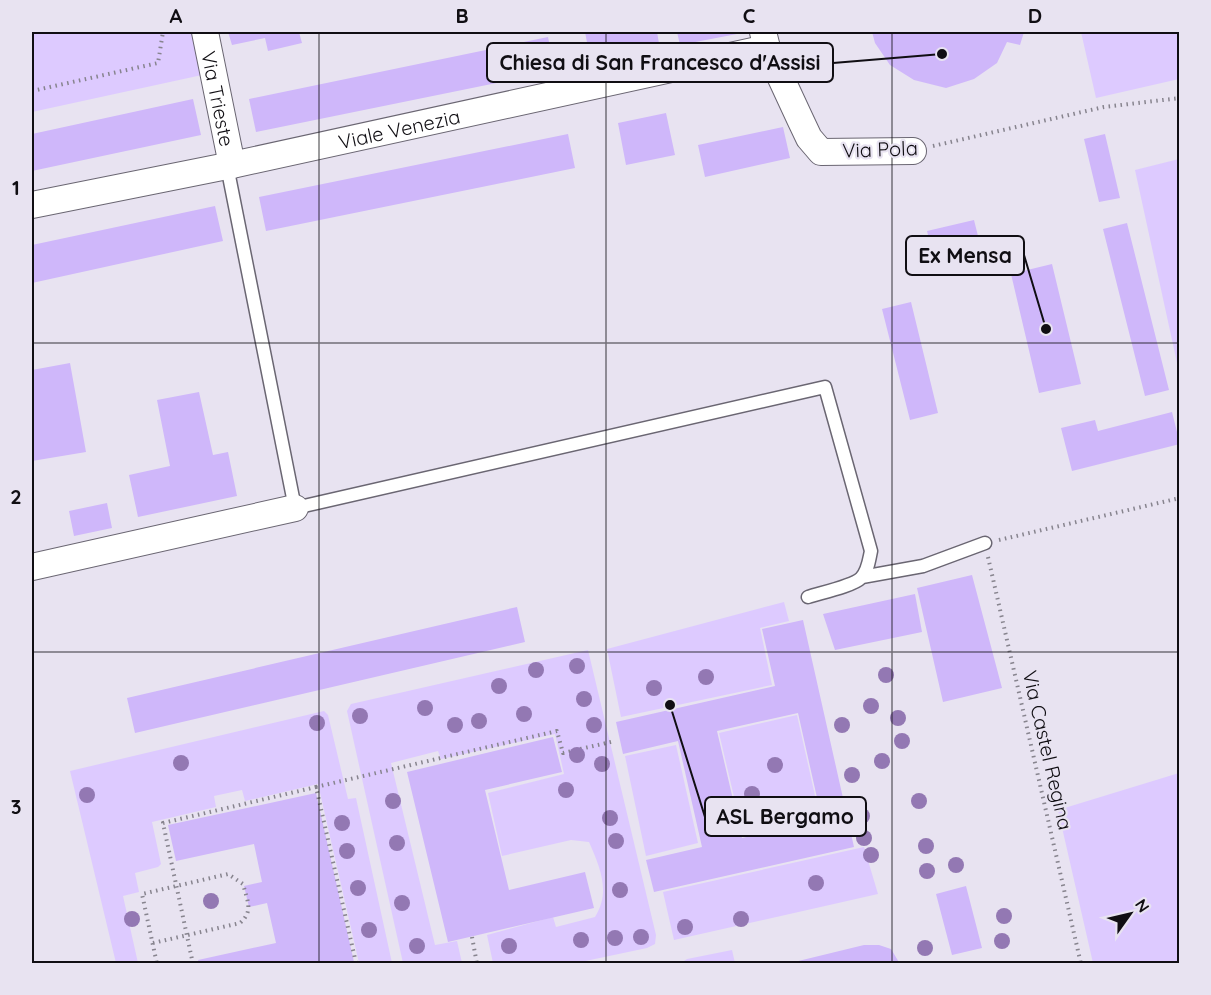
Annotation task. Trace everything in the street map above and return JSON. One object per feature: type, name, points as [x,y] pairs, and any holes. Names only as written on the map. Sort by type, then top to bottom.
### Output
[{"type":"street","name":"Via Trieste","points":[[205,32],[229,165]]},
{"type":"street","name":"Viale Venezia","points":[[32,205],[229,165],[765,40]]},
{"type":"street","name":"Via Pola","points":[[765,40],[809,138],[821,152],[913,151]]},
{"type":"street","points":[[32,567],[295,508]]},
{"type":"lane","points":[[229,165],[295,508],[825,387],[871,551],[868,566],[862,577]]},
{"type":"lane","points":[[808,597],[853,583],[862,577],[923,566],[985,543]]},
{"type":"path","points":[[32,90],[158,63],[163,32]]},
{"type":"path","name":"Via Pola","points":[[913,151],[1104,107],[1179,98]]},
{"type":"path","points":[[985,543],[1179,498]]},
{"type":"path","name":"Via Castel Regina","points":[[985,543],[1081,963]]},
{"type":"path","points":[[193,963],[163,823],[557,730],[563,753],[615,741]]},
{"type":"path","points":[[316,787],[356,963],[354,963]]},
{"type":"path","points":[[153,943],[240,923],[249,909],[243,884],[228,874],[142,894],[157,963]]},
{"type":"path","points":[[472,937],[477,963]]},
{"type":"shaded area","points":[[32,32],[192,32],[202,75],[32,112]]},
{"type":"shaded area","points":[[1081,32],[1179,32],[1179,79],[1096,98]]},
{"type":"shaded area","points":[[1180,159],[1179,372],[1135,170]]},
{"type":"shaded area","points":[[784,602],[789,621],[760,628],[772,685],[621,717],[607,649]]},
{"type":"shaded area","points":[[588,650],[656,935],[655,944],[647,948],[576,963],[493,963],[487,935],[553,917],[556,927],[595,917],[600,908],[602,880],[589,842],[571,840],[502,856],[488,793],[564,774],[555,734],[441,759],[438,751],[391,763],[435,945],[457,941],[462,963],[403,963],[347,711],[351,704]]},
{"type":"shaded area","points":[[324,711],[328,715],[348,799],[356,798],[392,963],[359,963],[318,784],[245,801],[242,790],[214,796],[216,807],[152,822],[161,864],[158,867],[135,873],[139,892],[123,896],[138,963],[116,963],[70,771]]},
{"type":"shaded area","points":[[797,715],[820,818],[743,835],[719,733]]},
{"type":"shaded area","points":[[676,745],[698,843],[646,856],[625,756]]},
{"type":"shaded area","points":[[1179,773],[1179,963],[1093,963],[1058,810]]},
{"type":"shaded area","points":[[864,847],[878,894],[674,940],[663,892]]},
{"type":"shaded area","points":[[732,950],[735,963],[681,963],[687,959]]},
{"type":"building","points":[[228,32],[299,32],[302,43],[268,51],[265,38],[232,45]]},
{"type":"building","points":[[585,32],[657,32],[660,49],[591,63]]},
{"type":"building","points":[[677,32],[742,32],[742,33],[680,45]]},
{"type":"building","points":[[872,32],[1024,32],[1020,45],[1007,42],[997,63],[974,79],[946,88],[914,80],[890,65],[875,43]]},
{"type":"building","points":[[548,37],[555,71],[256,132],[249,99]]},
{"type":"building","points":[[193,99],[201,135],[32,171],[32,134]]},
{"type":"building","points":[[666,113],[675,155],[626,165],[618,123]]},
{"type":"building","points":[[783,127],[790,158],[705,177],[698,145]]},
{"type":"building","points":[[568,134],[575,168],[266,231],[259,197]]},
{"type":"building","points":[[1105,134],[1120,198],[1099,202],[1084,139]]},
{"type":"building","points":[[215,206],[223,241],[32,283],[32,245]]},
{"type":"building","points":[[974,220],[978,236],[931,247],[927,231]]},
{"type":"building","points":[[1127,223],[1169,390],[1145,396],[1103,229]]},
{"type":"building","points":[[1052,264],[1081,384],[1039,393],[1011,274]]},
{"type":"building","points":[[911,302],[938,413],[910,420],[882,309]]},
{"type":"building","points":[[70,363],[86,452],[32,461],[32,370]]},
{"type":"building","points":[[199,392],[213,455],[228,452],[237,496],[138,517],[129,475],[170,466],[157,400]]},
{"type":"building","points":[[1172,412],[1180,444],[1072,471],[1061,428],[1095,420],[1098,431]]},
{"type":"building","points":[[107,503],[112,528],[74,536],[69,511]]},
{"type":"building","points":[[972,575],[1002,688],[943,702],[917,588]]},
{"type":"building","points":[[915,594],[922,632],[835,650],[823,614]]},
{"type":"building","points":[[517,607],[525,642],[135,733],[127,698]]},
{"type":"building","points":[[803,620],[854,847],[654,892],[646,860],[702,847],[678,741],[623,754],[616,722],[775,686],[762,629]],"holes":[[[798,713],[822,820],[742,838],[717,731]]]},
{"type":"building","points":[[553,737],[562,772],[485,790],[509,890],[585,872],[594,908],[448,942],[407,772]]},
{"type":"building","points":[[316,793],[354,962],[346,964],[199,964],[198,960],[276,943],[267,903],[249,907],[244,886],[262,882],[254,844],[176,861],[168,825]]},
{"type":"building","points":[[966,886],[982,948],[952,955],[936,894]]},
{"type":"building","points":[[864,945],[879,945],[891,949],[900,964],[786,964]]},
{"type":"place","name":"Chiesa di San Francesco d'Assisi","points":[[942,54]]},
{"type":"place","name":"Ex Mensa","points":[[1046,329]]},
{"type":"place","name":"ASL Bergamo","points":[[670,705]]}]
